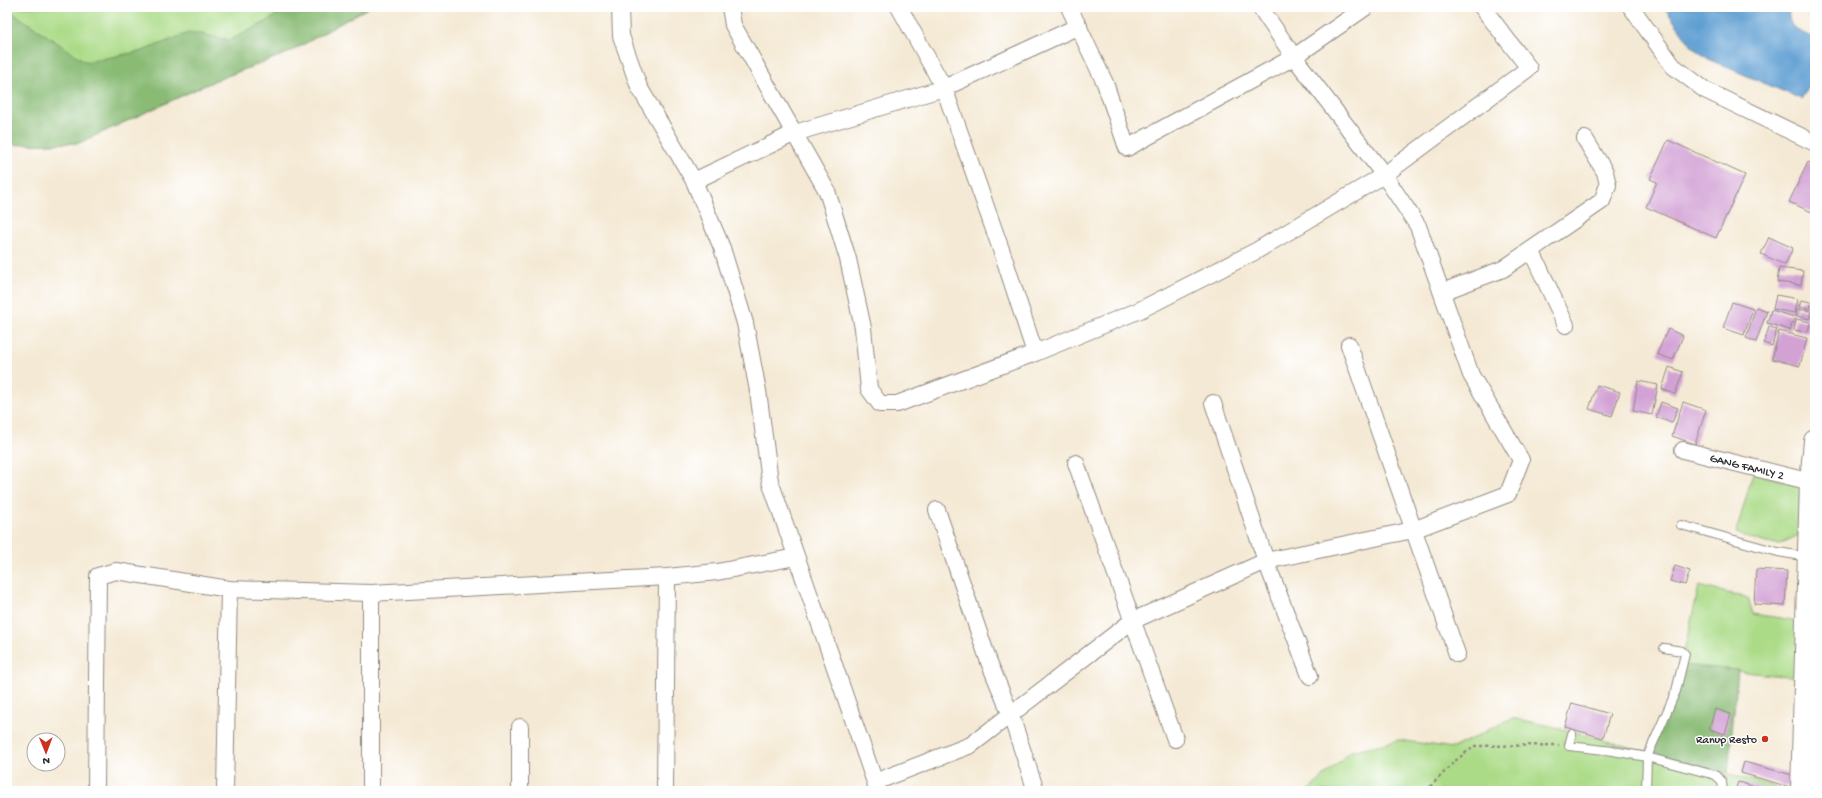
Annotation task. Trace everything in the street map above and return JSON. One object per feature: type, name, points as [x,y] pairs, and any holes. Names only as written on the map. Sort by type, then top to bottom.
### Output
[{"type":"main road","points":[[1802,791],[1809,733],[1808,557],[1812,524],[1811,482],[1815,441]]},
{"type":"street","points":[[620,7],[622,36],[639,87],[694,181],[722,248],[745,323],[758,391],[770,481],[877,787],[971,744],[1132,620],[1266,561],[1413,530],[1508,494],[1521,460],[1471,374],[1418,226],[1384,175],[1294,57],[1260,7]]},
{"type":"street","points":[[730,7],[733,25],[796,133],[827,191],[848,259],[863,328],[869,388],[880,404],[896,404],[1035,354],[1140,310],[1249,254],[1384,175],[1530,68],[1482,7]]},
{"type":"street","points":[[898,7],[944,88],[1004,258],[1035,354]]},
{"type":"street","points":[[1069,7],[1105,84],[1127,148],[1294,57],[1366,7]]},
{"type":"street","points":[[1631,7],[1649,30],[1673,66],[1705,90],[1815,143]]},
{"type":"street","points":[[694,181],[796,133],[944,88],[1079,26]]},
{"type":"street","points":[[1442,292],[1503,269],[1602,201],[1608,185],[1606,172],[1585,140]]},
{"type":"street","points":[[1531,250],[1566,325]]},
{"type":"street","points":[[1349,345],[1457,654]]},
{"type":"street","points":[[1213,403],[1266,561],[1310,676]]},
{"type":"street","name":"GANG FAMILY 2","points":[[1682,450],[1811,482]]},
{"type":"street","points":[[1076,463],[1176,739]]},
{"type":"street","points":[[937,510],[989,662],[1010,713],[1036,791]]},
{"type":"street","points":[[96,791],[98,576],[116,571],[229,589],[371,593],[667,577],[717,572],[796,557]]},
{"type":"street","points":[[665,791],[667,577]]},
{"type":"street","points":[[225,791],[229,589]]},
{"type":"street","points":[[371,593],[371,791]]},
{"type":"street","points":[[520,728],[520,791]]},
{"type":"lane","points":[[1681,525],[1778,552],[1808,557]]},
{"type":"lane","points":[[1646,791],[1647,757],[1676,691],[1685,654],[1682,651],[1664,648]]},
{"type":"lane","points":[[1572,734],[1569,746],[1647,757],[1715,775],[1722,781],[1723,791]]},
{"type":"path","points":[[1426,791],[1455,762],[1474,746],[1569,746]]},
{"type":"green space","points":[[7,7],[369,7],[290,52],[214,81],[79,143],[7,145]]},
{"type":"green space","points":[[288,7],[369,7],[290,52],[214,81],[79,143],[7,145],[7,9],[86,62],[142,51],[191,32],[230,40],[266,22]]},
{"type":"green space","points":[[1753,473],[1802,486],[1799,535],[1779,544],[1766,543],[1736,533]]},
{"type":"green space","points":[[1699,586],[1748,598],[1753,614],[1800,621],[1800,678],[1681,665]]},
{"type":"green space","points":[[1681,665],[1738,670],[1728,774],[1647,752],[1669,703]],"holes":[[[1715,709],[1731,714],[1725,734],[1709,729]]]},
{"type":"green space","points":[[1512,718],[1551,726],[1792,791],[1308,791],[1351,751],[1399,740],[1453,748]]},
{"type":"water","points":[[1664,7],[1789,7],[1790,20],[1794,28],[1815,39],[1815,78],[1801,99],[1710,60],[1693,48]]},
{"type":"building","points":[[1668,140],[1745,175],[1716,238],[1646,207],[1657,182],[1650,179]]},
{"type":"building","points":[[1808,162],[1815,165],[1814,213],[1789,202]]},
{"type":"building","points":[[1769,237],[1793,248],[1785,265],[1761,254]]},
{"type":"building","points":[[1779,268],[1803,271],[1801,285],[1777,282]]},
{"type":"building","points":[[1776,295],[1798,299],[1795,313],[1773,309]]},
{"type":"building","points":[[1801,300],[1811,302],[1810,309],[1799,307]]},
{"type":"building","points":[[1732,302],[1753,309],[1744,335],[1723,328]]},
{"type":"building","points":[[1756,307],[1767,311],[1756,342],[1746,338]]},
{"type":"building","points":[[1797,309],[1811,311],[1809,319],[1796,316]]},
{"type":"building","points":[[1771,310],[1794,317],[1790,330],[1767,323]]},
{"type":"building","points":[[1796,319],[1810,322],[1808,332],[1794,330]]},
{"type":"building","points":[[1769,327],[1777,329],[1772,346],[1764,343]]},
{"type":"building","points":[[1668,329],[1683,336],[1673,360],[1657,354]]},
{"type":"building","points":[[1779,331],[1807,338],[1800,366],[1772,359]]},
{"type":"building","points":[[1669,367],[1683,372],[1675,394],[1662,389]]},
{"type":"building","points":[[1638,381],[1658,385],[1652,415],[1633,411]]},
{"type":"building","points":[[1597,385],[1620,392],[1612,416],[1589,409]]},
{"type":"building","points":[[1661,402],[1678,408],[1672,423],[1656,417]]},
{"type":"building","points":[[1683,402],[1706,410],[1695,444],[1672,436]]},
{"type":"building","points":[[1675,566],[1690,571],[1685,585],[1670,581]]},
{"type":"building","points":[[1756,569],[1787,571],[1785,606],[1754,604]]},
{"type":"building","points":[[1572,703],[1610,714],[1603,738],[1565,727]]},
{"type":"building","points":[[1715,709],[1731,714],[1725,734],[1709,729]]},
{"type":"building","points":[[1744,762],[1796,776],[1793,788],[1741,773]]},
{"type":"building","points":[[1738,782],[1771,791],[1735,791]]},
{"type":"place","name":"Ranup Resto","points":[[1765,739]]}]
